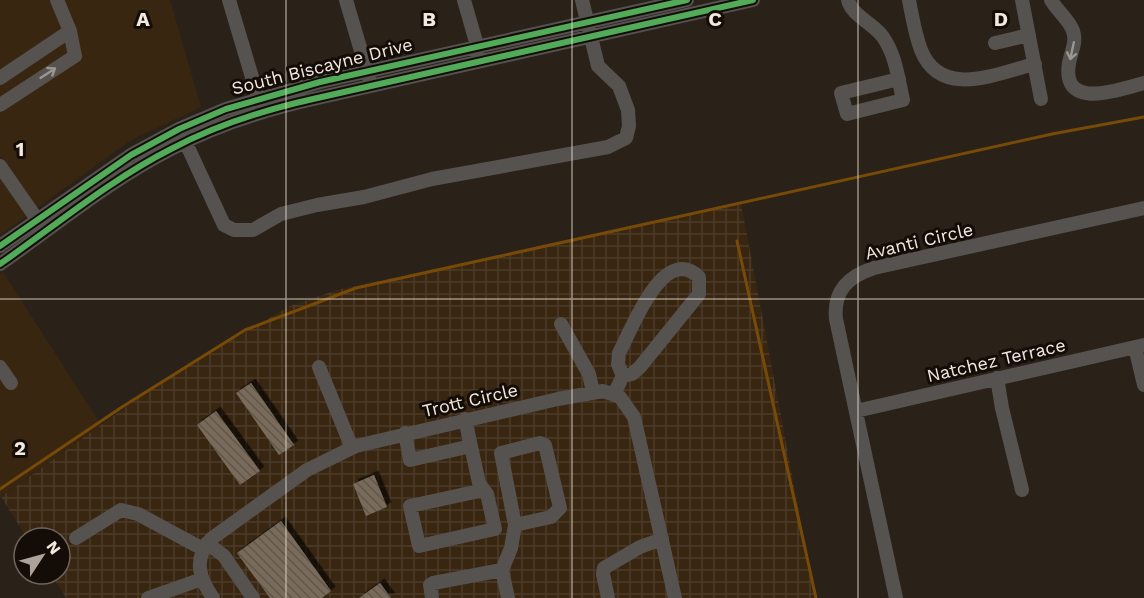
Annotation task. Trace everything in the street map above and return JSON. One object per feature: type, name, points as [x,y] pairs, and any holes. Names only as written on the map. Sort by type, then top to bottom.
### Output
[{"type":"street","points":[[0,105],[75,56],[70,31],[57,0]]},
{"type":"street","points":[[229,0],[263,112]]},
{"type":"street","points":[[346,0],[372,86]]},
{"type":"street","points":[[464,0],[479,54]]},
{"type":"street","points":[[185,141],[224,225],[234,230],[253,230],[281,214],[364,197],[432,179],[608,147],[626,138],[629,126],[628,110],[619,86],[598,66],[582,0]]},
{"type":"street","name":"South Biscayne Drive","points":[[0,264],[132,171],[185,141],[263,112],[372,86],[588,22],[687,0]]},
{"type":"street","name":"South Biscayne Drive","points":[[0,246],[106,170],[156,141],[201,118],[258,98],[368,72],[592,36],[753,0]]},
{"type":"street","points":[[848,0],[852,10],[876,27],[885,39],[892,54],[898,79]]},
{"type":"street","points":[[909,0],[920,47],[931,67],[939,74],[967,81],[1035,64]]},
{"type":"street","points":[[1022,0],[1041,99]]},
{"type":"street","points":[[1052,0],[1073,31],[1074,45],[1069,75],[1077,89],[1090,95],[1144,83]]},
{"type":"street","points":[[0,78],[70,31]]},
{"type":"street","points":[[996,43],[1029,35]]},
{"type":"street","points":[[0,166],[46,232]]},
{"type":"street","name":"Avanti Circle","points":[[896,598],[835,310],[838,294],[850,279],[874,268],[1144,208]]},
{"type":"street","points":[[623,376],[632,374],[640,367],[699,294],[699,277],[691,270],[682,267],[672,270],[656,284],[619,353],[618,364],[623,376],[614,394],[626,403],[634,417],[675,598]]},
{"type":"street","points":[[561,324],[589,374],[593,392]]},
{"type":"street","points":[[1139,346],[1144,385]]},
{"type":"street","name":"Natchez Terrace","points":[[856,411],[1139,346]]},
{"type":"street","points":[[0,367],[11,383]]},
{"type":"street","points":[[319,367],[351,448]]},
{"type":"street","points":[[997,378],[1022,490]]},
{"type":"street","name":"Trott Circle","points":[[205,546],[307,470],[351,448],[405,433],[593,392],[614,394]]},
{"type":"street","points":[[465,420],[479,483],[484,490],[495,529],[419,546],[410,506],[484,490]]},
{"type":"street","points":[[405,433],[410,460],[471,446]]},
{"type":"street","points":[[508,598],[502,570],[511,548],[515,525],[501,453],[540,443],[545,445],[560,508],[551,517],[515,525]]},
{"type":"street","points":[[76,538],[121,510],[138,514],[224,556],[254,598]]},
{"type":"street","points":[[608,598],[604,568],[640,547],[662,539]]},
{"type":"street","points":[[205,546],[199,565],[202,579],[212,597]]},
{"type":"street","points":[[432,598],[430,585],[433,583],[502,570]]},
{"type":"street","points":[[148,598],[202,579]]},
{"type":"shaded area","points":[[0,0],[170,0],[201,107],[131,140],[37,208],[0,156]]},
{"type":"shaded area","points":[[0,176],[28,215],[0,235]]},
{"type":"shaded area","points":[[741,203],[815,598],[681,598],[640,416],[636,407],[624,393],[558,394],[354,441],[195,554],[195,579],[206,598],[66,598],[58,586],[72,586],[72,526],[19,526],[1,497],[162,381],[290,306],[337,290]]},
{"type":"shaded area","points":[[3,272],[101,425],[0,497],[0,275]]},
{"type":"shaded area","points":[[602,397],[617,402],[626,412],[670,598],[220,598],[206,575],[206,556],[214,543],[310,474],[357,451],[559,404]]},
{"type":"building","points":[[251,383],[294,445],[279,455],[236,393]]},
{"type":"building","points":[[216,411],[260,471],[240,485],[197,425]]},
{"type":"building","points":[[374,475],[387,507],[366,516],[353,484]]},
{"type":"building","points":[[281,521],[331,591],[322,598],[270,598],[237,553]]},
{"type":"building","points":[[380,583],[391,598],[359,598]]},
{"type":"waterway","points":[[0,489],[122,407],[245,330],[356,288],[1052,134],[1144,117]]},
{"type":"waterway","points":[[737,241],[816,598]]},
{"type":"cycle path","points":[[0,246],[131,155],[179,129],[226,109],[320,82],[687,0]]},
{"type":"cycle path","points":[[0,264],[148,161],[188,140],[240,119],[313,99],[753,0]]}]
